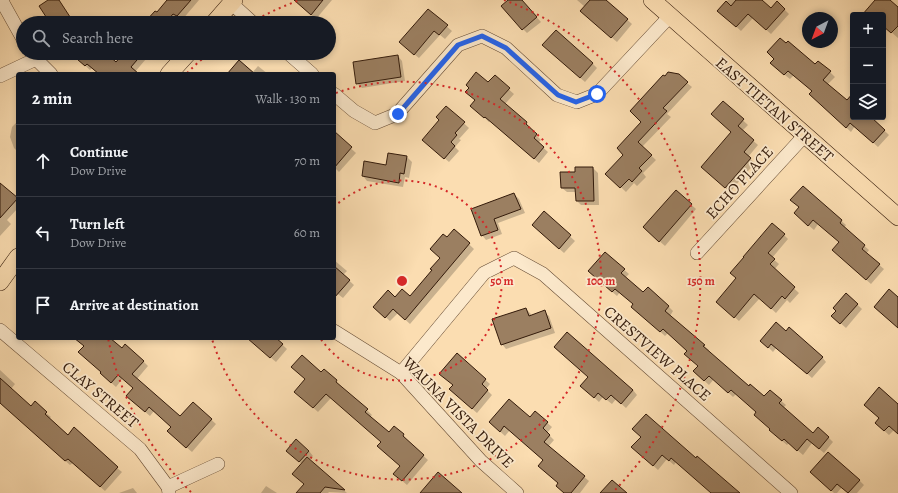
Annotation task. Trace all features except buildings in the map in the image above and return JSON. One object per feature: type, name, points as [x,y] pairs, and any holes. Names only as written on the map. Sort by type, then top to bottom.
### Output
[{"type":"main road","name":"EAST TIETAN STREET","points":[[652,0],[898,217]]},
{"type":"main road","points":[[220,16],[232,2]]},
{"type":"main road","points":[[171,72],[182,60]]},
{"type":"main road","points":[[0,282],[16,260]]},
{"type":"street","points":[[2,0],[16,26]]},
{"type":"street","points":[[232,2],[246,16]]},
{"type":"street","points":[[336,96],[354,111],[375,123],[398,114],[458,45],[482,36],[506,48],[558,95],[576,102],[597,94],[670,16]]},
{"type":"street","points":[[0,76],[27,60]]},
{"type":"street","points":[[38,60],[49,72]]},
{"type":"street","points":[[296,60],[310,72]]},
{"type":"street","name":"ECHO PLACE","points":[[697,253],[805,135]]},
{"type":"street","name":"CRESTVIEW PLACE","points":[[401,374],[484,273],[514,258],[543,274],[791,493]]},
{"type":"street","name":"CLAY STREET","points":[[0,330],[140,449],[168,490]]},
{"type":"street","name":"WAUNA VISTA DRIVE","points":[[336,331],[401,374],[481,461],[517,493]]},
{"type":"street","points":[[168,490],[218,464]]},
{"type":"route","points":[[398,114],[458,45],[482,36],[506,48],[558,95],[576,102],[597,94]]}]
